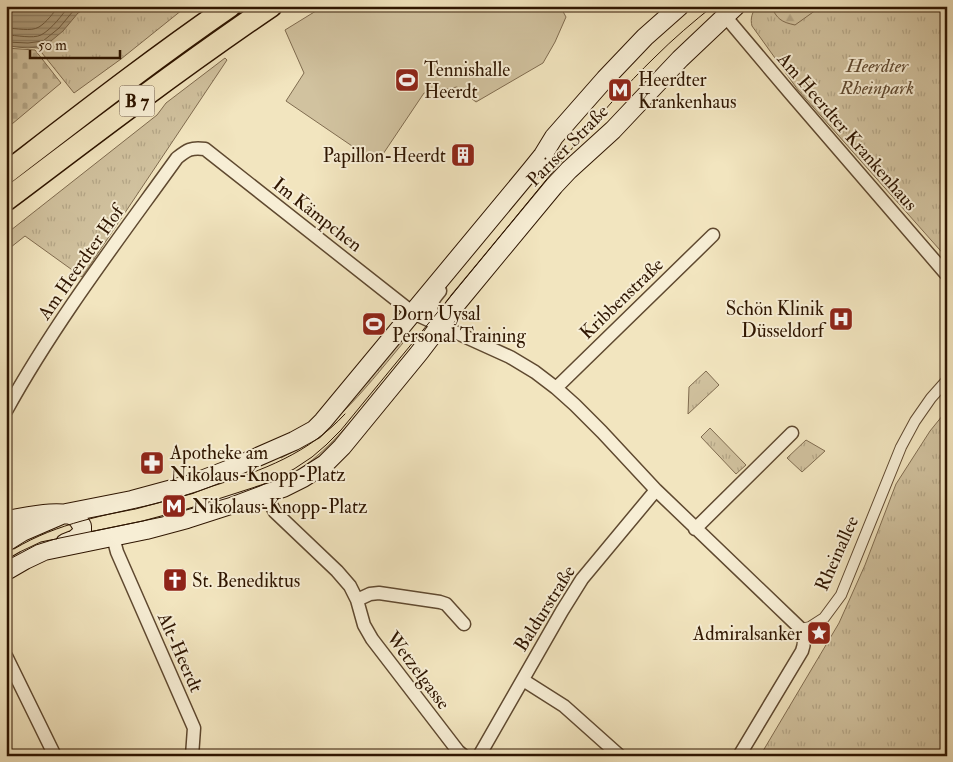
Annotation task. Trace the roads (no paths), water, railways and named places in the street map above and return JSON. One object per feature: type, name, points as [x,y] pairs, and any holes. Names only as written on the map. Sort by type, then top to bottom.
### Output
[{"type":"highway","points":[[78,118],[202,6]]},
{"type":"highway","name":"B 7","points":[[6,173],[206,22],[230,6]]},
{"type":"highway","name":"B 7","points":[[6,200],[96,132],[271,6]]},
{"type":"main road","name":"Pariser Straße","points":[[413,313],[531,170],[554,137],[587,99],[627,55],[680,6]]},
{"type":"main road","name":"Pariser Straße","points":[[441,325],[554,186],[613,130],[680,59],[731,11]]},
{"type":"main road","points":[[6,542],[22,532],[66,514],[132,500],[191,484],[255,459],[304,436],[322,422],[413,313]]},
{"type":"main road","points":[[44,551],[113,537],[186,519],[265,494],[303,478],[325,464],[342,447],[441,325]]},
{"type":"main road","points":[[6,520],[53,513],[66,514],[75,516],[82,526],[82,533],[75,540],[54,546],[6,570]]},
{"type":"street","name":"Am Heerdter Krankenhaus","points":[[731,11],[790,93],[944,272]]},
{"type":"street","name":"Im Kämpchen","points":[[197,148],[205,149],[212,154],[413,313]]},
{"type":"street","name":"Am Heerdter Hof","points":[[6,410],[39,355],[81,293],[177,158],[187,150],[197,148]]},
{"type":"street","name":"Kribbenstraße","points":[[556,388],[712,235]]},
{"type":"street","name":"Pariser Straße","points":[[441,325],[434,316],[431,305],[433,299],[444,285],[448,271]]},
{"type":"street","points":[[413,313],[510,357],[556,388],[602,432],[695,529],[801,629],[804,635],[802,651],[739,756]]},
{"type":"street","name":"Rheinallee","points":[[801,629],[810,627],[824,618],[841,595],[901,447],[915,420],[947,380]]},
{"type":"street","points":[[695,529],[792,433]]},
{"type":"street","name":"Baldurstraße","points":[[479,756],[562,611],[582,580],[656,490]]},
{"type":"street","name":"Wetzelgasse","points":[[265,494],[275,512],[337,571],[350,586],[357,600],[364,625],[372,639],[458,751],[464,756]]},
{"type":"street","name":"Alt-Heerdt","points":[[113,537],[117,552],[194,728],[192,756]]},
{"type":"street","points":[[357,600],[370,594],[380,593],[440,602],[446,604],[464,624]]},
{"type":"street","points":[[6,656],[55,756]]},
{"type":"street","points":[[522,680],[564,706],[620,756]]},
{"type":"water","points":[[6,6],[89,6],[78,13],[63,31],[45,46],[28,48],[6,46]]},
{"type":"tram line","points":[[6,561],[36,545],[55,539],[162,517],[228,498],[260,486],[294,469],[312,457],[341,430],[613,100],[662,50],[713,6]]},
{"type":"tram line","points":[[14,549],[48,532],[65,526],[176,498],[267,467],[316,440],[345,414]]},
{"type":"place","name":"Tennishalle Heerdt","points":[[407,80]]},
{"type":"place","name":"Heerdter Krankenhaus","points":[[620,90]]},
{"type":"place","name":"Papillon-Heerdt","points":[[463,155]]},
{"type":"place","name":"Schön Klinik Düsseldorf","points":[[841,319]]},
{"type":"place","name":"Dorn Uysal Personal Training","points":[[374,324]]},
{"type":"place","name":"Apotheke am Nikolaus-Knopp-Platz","points":[[152,463]]},
{"type":"place","name":"Nikolaus-Knopp-Platz","points":[[174,506]]},
{"type":"place","name":"St. Benediktus","points":[[175,580]]},
{"type":"place","name":"Admiralsanker","points":[[819,633]]},
{"type":"park label","name":"Heerdter Rheinpark","points":[[877,76]]}]
